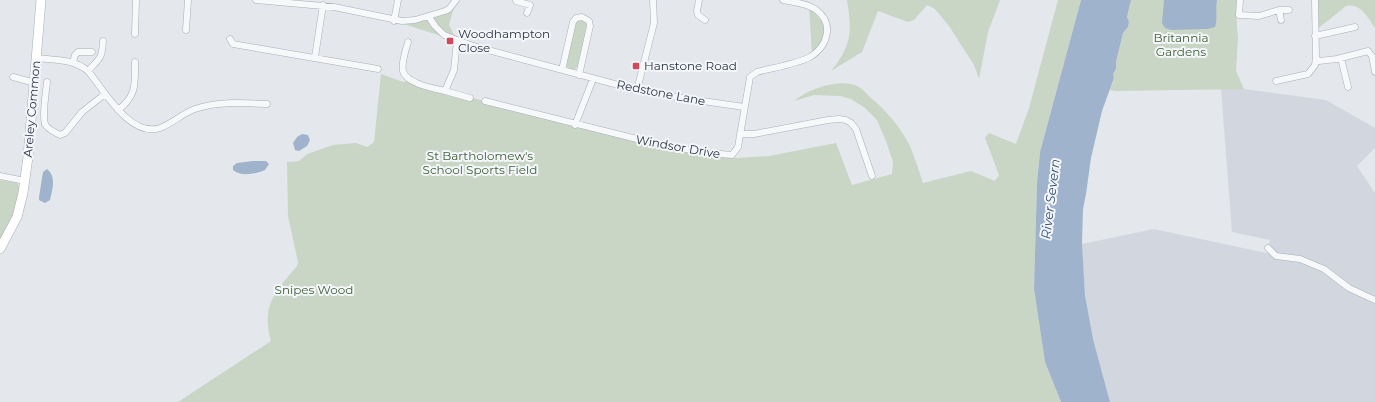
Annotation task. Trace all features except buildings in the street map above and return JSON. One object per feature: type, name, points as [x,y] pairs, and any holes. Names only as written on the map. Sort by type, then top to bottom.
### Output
[{"type":"main road","name":"Areley Common","points":[[0,249],[17,217],[25,181],[35,83],[41,0]]},
{"type":"street","points":[[135,34],[136,0]]},
{"type":"street","points":[[186,30],[188,0]]},
{"type":"street","points":[[256,0],[299,2],[323,5],[347,9],[394,21],[415,20],[445,12],[456,0]]},
{"type":"street","points":[[394,21],[398,0]]},
{"type":"street","points":[[516,0],[530,5],[528,13]]},
{"type":"street","points":[[637,90],[654,23],[653,0]]},
{"type":"street","points":[[699,0],[697,11],[698,15],[705,20]]},
{"type":"street","name":"Windsor Drive","points":[[485,101],[657,144],[732,155],[736,152],[751,75],[808,58],[823,46],[826,39],[827,26],[820,14],[815,9],[806,5],[783,0]]},
{"type":"street","points":[[1240,0],[1239,15],[1259,16],[1279,10],[1289,10]]},
{"type":"street","points":[[1276,81],[1308,74],[1315,65],[1315,0]]},
{"type":"street","points":[[315,57],[323,5]]},
{"type":"street","points":[[1279,10],[1281,20]]},
{"type":"street","name":"Redstone Lane","points":[[429,17],[441,33],[457,41],[637,90],[675,97],[744,106]]},
{"type":"street","points":[[562,70],[574,22],[576,18],[582,17],[589,21],[590,26],[579,75]]},
{"type":"street","points":[[1315,36],[1355,27]]},
{"type":"street","points":[[230,39],[233,44],[378,69]]},
{"type":"street","points":[[88,71],[101,58],[103,41]]},
{"type":"street","points":[[445,91],[454,70],[457,41]]},
{"type":"street","points":[[408,42],[403,65],[404,72],[408,78],[422,85],[470,98]]},
{"type":"street","points":[[1316,58],[1319,61],[1341,58],[1368,51],[1372,56],[1375,72]]},
{"type":"street","points":[[73,62],[75,55],[78,52],[92,52]]},
{"type":"street","points":[[37,58],[73,62],[88,71],[118,110],[132,122],[141,127],[158,129],[173,122],[192,109],[207,105],[240,103],[267,104]]},
{"type":"street","points":[[1341,58],[1348,87]]},
{"type":"street","points":[[118,110],[127,104],[132,94],[135,85],[135,62]]},
{"type":"street","points":[[13,77],[35,83]]},
{"type":"street","points":[[575,124],[593,79]]},
{"type":"street","points":[[47,82],[45,103],[46,124],[50,130],[60,134],[65,133],[82,112],[105,94]]},
{"type":"street","points":[[740,134],[754,134],[828,120],[846,120],[856,129],[872,176]]},
{"type":"street","points":[[0,176],[25,181]]},
{"type":"street","points":[[1268,248],[1276,256],[1300,259],[1324,269],[1349,288],[1375,300]]},
{"type":"shaded area","points":[[1221,89],[1244,89],[1326,100],[1375,128],[1375,148],[1357,166],[1375,193],[1375,402],[1110,402],[1093,339],[1085,295],[1082,244],[1154,229],[1276,255],[1268,248],[1270,240],[1232,232]]},
{"type":"green space","points":[[847,0],[1000,0],[988,32],[979,79],[974,65],[949,26],[935,9],[927,5],[914,20],[908,22],[878,11],[862,52],[831,71],[847,46],[849,38],[850,21]]},
{"type":"green space","points":[[1058,0],[1081,0],[1040,152],[1037,183],[1034,289],[1045,362],[1061,402],[178,402],[271,341],[268,329],[268,318],[272,300],[276,292],[297,266],[298,262],[288,216],[287,162],[299,161],[307,154],[333,145],[356,143],[367,147],[374,142],[381,74],[403,82],[407,81],[429,91],[430,87],[626,137],[728,155],[736,158],[769,156],[836,143],[852,185],[892,174],[893,162],[877,120],[865,108],[851,99],[840,96],[814,95],[794,101],[808,92],[824,86],[841,83],[849,84],[857,86],[863,90],[898,126],[910,146],[923,183],[971,171],[995,181],[999,175],[985,138],[989,133],[1016,144],[1029,108]]},
{"type":"green space","name":"Britannia Gardens","points":[[1131,0],[1237,0],[1236,13],[1238,38],[1236,71],[1244,89],[1110,90],[1114,79],[1113,74],[1116,69],[1116,62],[1123,33],[1128,27],[1129,22],[1127,17]]},
{"type":"green space","points":[[1315,0],[1375,0],[1375,28],[1364,12],[1356,7],[1346,6],[1315,31]]},
{"type":"green space","points":[[809,6],[824,20],[826,39],[812,55]]},
{"type":"green space","points":[[451,7],[453,10],[449,25],[457,41],[394,21],[402,21]]},
{"type":"green space","points":[[579,20],[585,20],[587,25],[578,66],[574,70],[567,67],[566,63],[576,23]]},
{"type":"green space","points":[[0,180],[17,183],[20,187],[17,207],[0,241]]},
{"type":"water","name":"River Severn","points":[[1081,0],[1131,0],[1127,17],[1129,22],[1128,27],[1123,33],[1116,62],[1116,69],[1113,74],[1114,78],[1102,111],[1091,158],[1083,209],[1082,243],[1085,295],[1093,339],[1110,402],[1061,402],[1045,362],[1034,289],[1037,183],[1040,152]]},
{"type":"water","points":[[1164,0],[1217,0],[1215,27],[1208,29],[1171,30],[1165,28],[1162,23]]},
{"type":"water","points":[[302,134],[308,135],[310,140],[307,146],[299,151],[295,150],[293,143],[297,137]]},
{"type":"water","points":[[266,161],[269,164],[265,170],[253,174],[240,174],[233,170],[233,166],[237,163]]},
{"type":"water","points":[[47,169],[52,176],[53,188],[50,200],[45,203],[39,200],[39,197],[43,172]]},
{"type":"place","name":"Woodhampton Close","points":[[450,41]]},
{"type":"place","name":"Hanstone Road","points":[[636,66]]},
{"type":"park label","name":"St Bartholomew's School Sports Field","points":[[480,163]]},
{"type":"park label","name":"Snipes Wood","points":[[314,290]]}]
